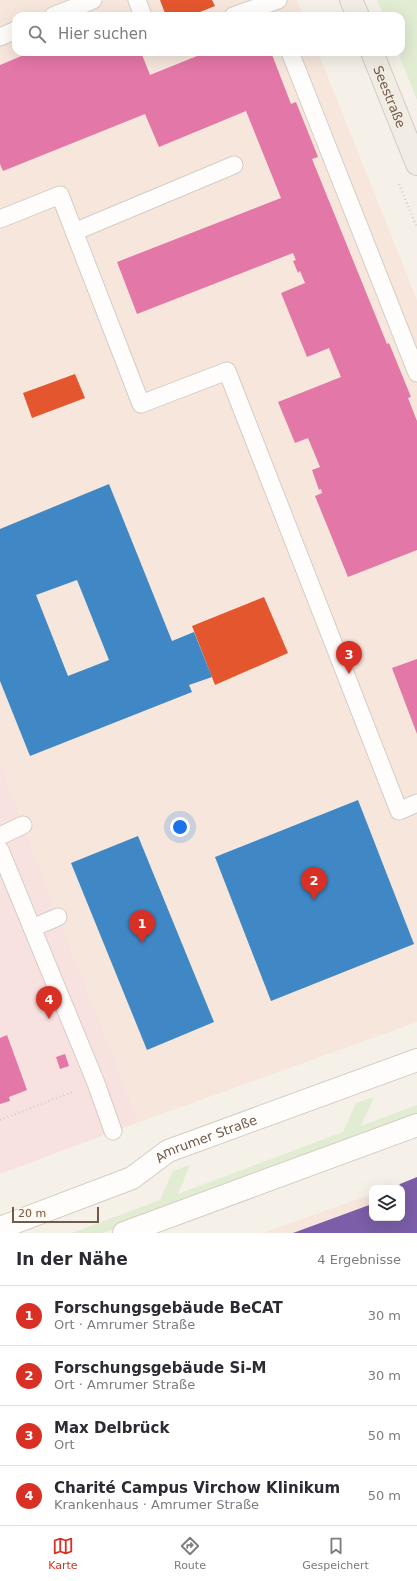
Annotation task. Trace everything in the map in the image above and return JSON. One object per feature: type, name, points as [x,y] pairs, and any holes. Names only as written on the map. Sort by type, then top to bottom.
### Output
[{"type":"main road","points":[[351,0],[356,12]]},
{"type":"main road","name":"Seestraße","points":[[374,56],[417,164]]},
{"type":"main road","name":"Amrumer Straße","points":[[0,1228],[132,1178],[168,1151],[417,1060]]},
{"type":"main road","points":[[124,1233],[417,1125]]},
{"type":"lane","points":[[63,12],[93,0]]},
{"type":"lane","points":[[137,0],[142,12]]},
{"type":"lane","points":[[250,12],[274,6]]},
{"type":"lane","points":[[0,37],[12,32]]},
{"type":"lane","points":[[292,56],[417,373]]},
{"type":"lane","points":[[74,232],[234,166]]},
{"type":"lane","points":[[0,219],[60,195],[141,404],[227,370],[399,811],[417,803]]},
{"type":"lane","points":[[0,836],[23,825]]},
{"type":"lane","points":[[0,850],[96,1083],[113,1131]]},
{"type":"lane","points":[[32,928],[58,917]]},
{"type":"path","points":[[0,1120],[96,1083]]},
{"type":"shaded area","points":[[0,0],[297,0],[302,12],[12,12],[12,56],[320,56],[417,300],[417,1022],[139,1122],[58,917],[0,763]]},
{"type":"shaded area","points":[[0,763],[58,917],[139,1122],[0,1174]]},
{"type":"shaded area","points":[[410,1180],[417,1233],[263,1233],[369,1195],[369,1221],[405,1221],[405,1185],[396,1185]]},
{"type":"green space","points":[[377,0],[417,0],[417,100],[400,56],[405,56],[405,12],[382,12]]},
{"type":"green space","points":[[374,1097],[361,1126],[417,1105],[417,1117],[103,1233],[72,1233],[160,1200],[173,1171],[190,1165],[178,1194],[343,1132],[356,1103]]},
{"type":"building: Handel","points":[[160,0],[212,0],[215,6],[200,12],[164,12]]},
{"type":"building: Handel","points":[[75,374],[85,398],[32,418],[23,393]]},
{"type":"building: Handel","points":[[264,597],[288,653],[215,685],[192,626]]},
{"type":"building: Büros","points":[[417,1177],[417,1233],[293,1233],[369,1205],[369,1221],[405,1221],[405,1185],[400,1184]]},
{"type":"building: Schulen","points":[[109,484],[172,641],[194,632],[212,677],[189,685],[192,692],[30,756],[0,681],[0,529]],"holes":[[[77,580],[109,660],[68,676],[36,595]]]},
{"type":"building: Schulen","points":[[358,800],[414,944],[271,1001],[215,857]]},
{"type":"building: Schulen","points":[[138,836],[214,1022],[147,1050],[71,863]]},
{"type":"building: Gesundheit","points":[[21,56],[143,56],[150,75],[197,56],[273,56],[291,104],[296,102],[318,157],[312,159],[387,344],[389,343],[411,397],[408,398],[417,421],[417,550],[348,577],[315,496],[322,493],[321,489],[319,490],[312,470],[320,467],[308,438],[295,443],[278,402],[341,377],[329,348],[307,357],[281,293],[305,283],[300,271],[298,273],[293,261],[296,260],[293,253],[137,314],[117,262],[281,198],[246,111],[159,147],[145,114],[3,171],[0,164],[0,65]]},
{"type":"building: Gesundheit","points":[[417,659],[417,734],[392,668]]},
{"type":"building: Gesundheit","points":[[7,1035],[27,1090],[9,1097],[10,1101],[0,1104],[0,1038]]},
{"type":"building: Gesundheit","points":[[65,1054],[69,1066],[60,1069],[56,1057]]},
{"type":"place","name":"Max Delbrück","points":[[349,674]]},
{"type":"place","name":"Forschungsgebäude Si-M","points":[[314,900]]},
{"type":"place","name":"Forschungsgebäude BeCAT","points":[[142,943]]},
{"type":"place","name":"Charité Campus Virchow Klinikum","points":[[49,1019]]}]
